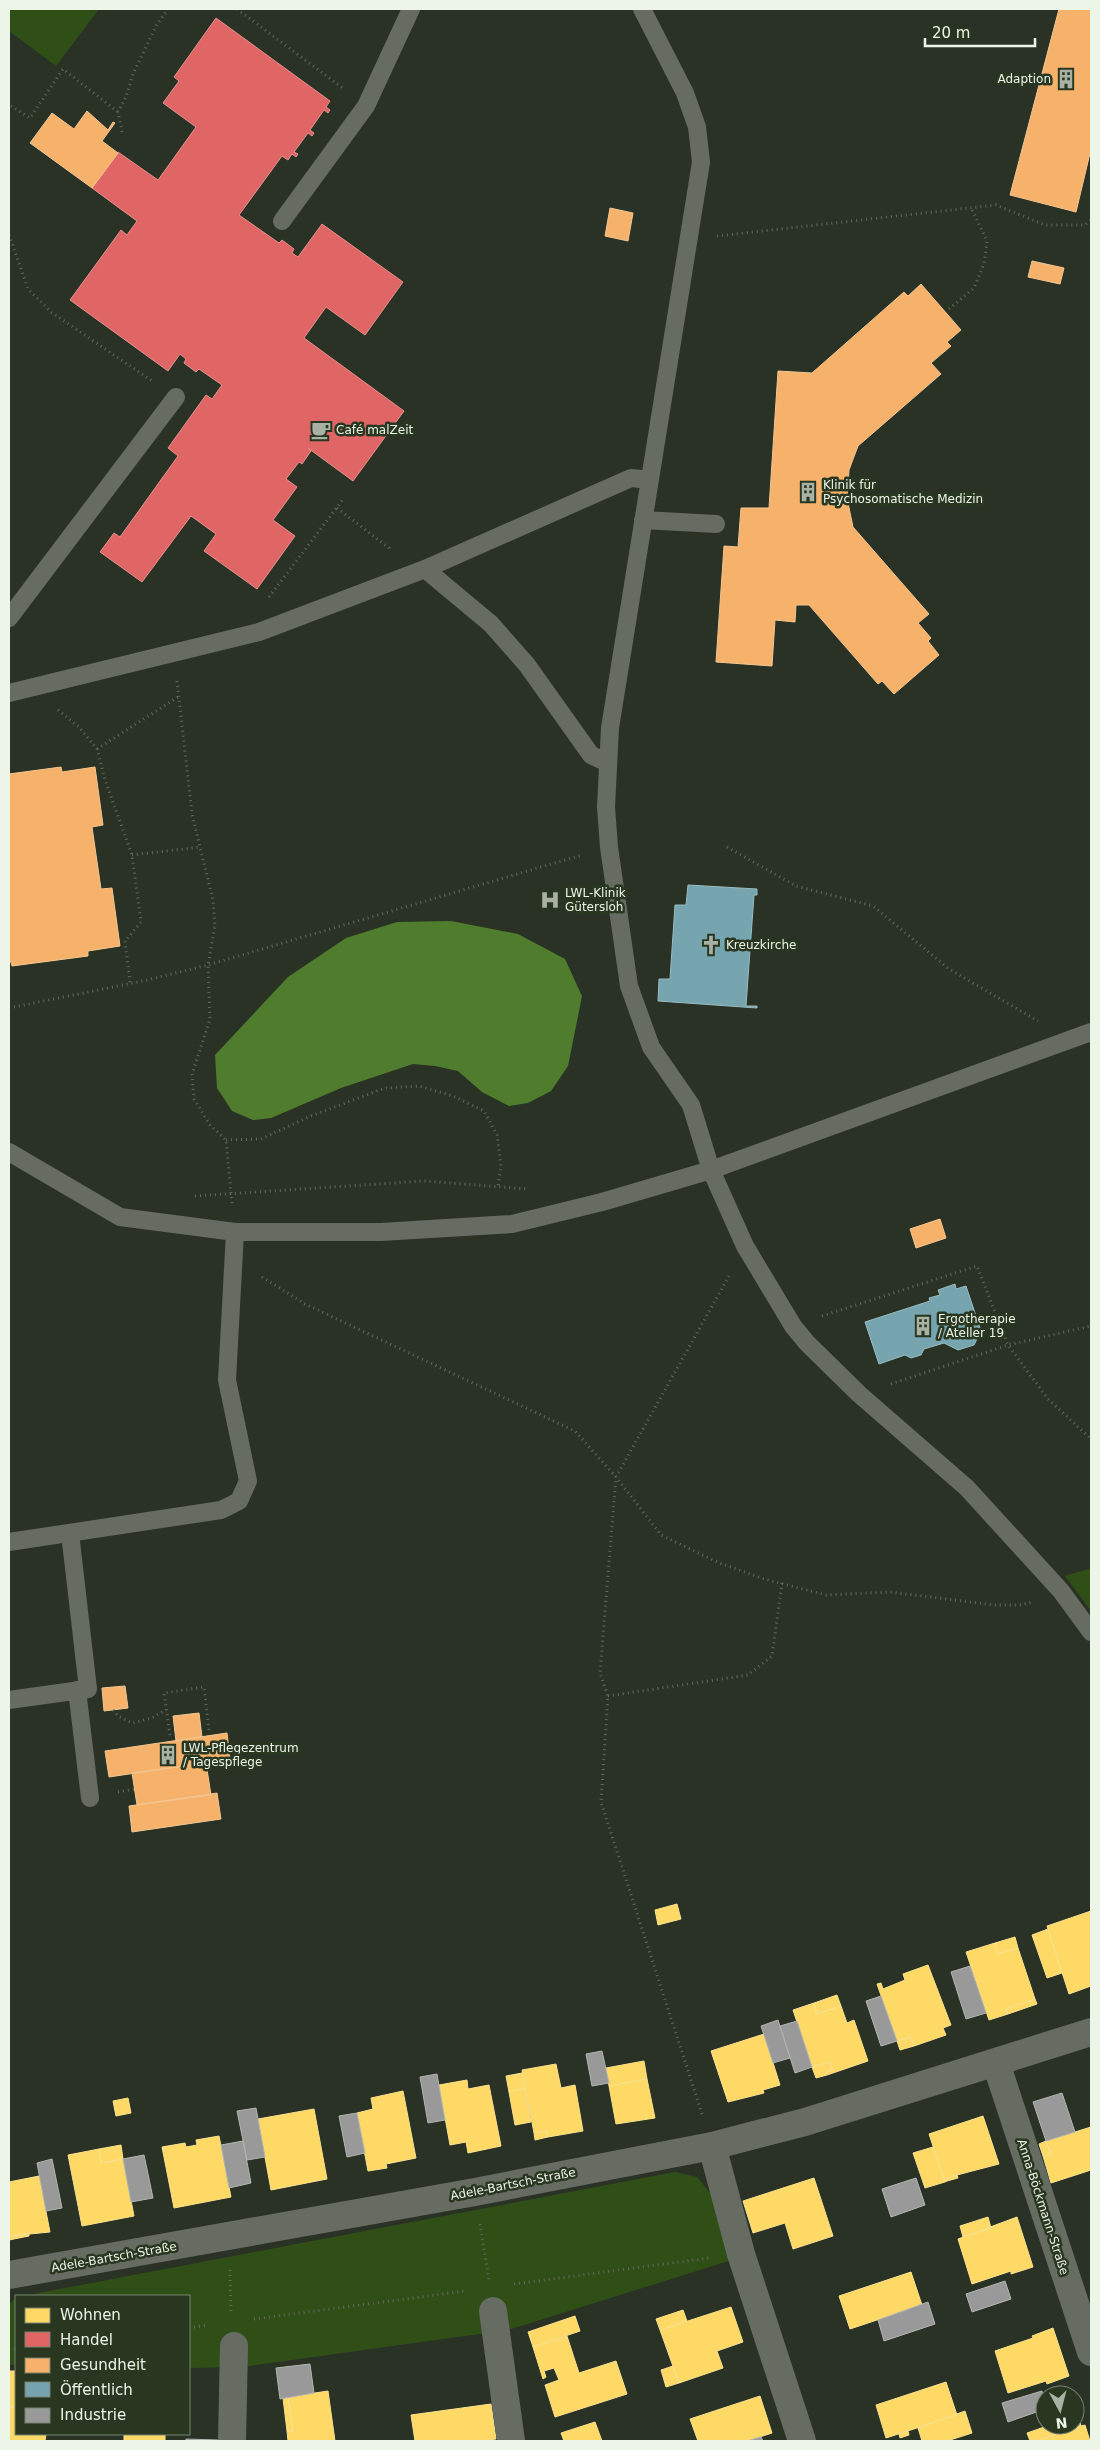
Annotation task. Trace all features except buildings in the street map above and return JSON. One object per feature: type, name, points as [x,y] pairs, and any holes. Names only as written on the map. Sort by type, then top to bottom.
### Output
[{"type":"street","points":[[802,2441],[741,2254],[712,2146],[805,2122],[1091,2032]]},
{"type":"street","name":"Anna-Böckmann-Straße","points":[[996,2063],[1091,2352]]},
{"type":"street","name":"Adele-Bartsch-Straße","points":[[9,2275],[475,2192],[712,2146]]},
{"type":"street","points":[[493,2311],[511,2441]]},
{"type":"street","points":[[232,2441],[234,2346]]},
{"type":"lane","points":[[282,221],[366,106],[411,9]]},
{"type":"lane","points":[[642,9],[685,93],[697,127],[701,162],[610,728],[606,807],[609,847],[629,986],[651,1047],[691,1105],[711,1170],[746,1246],[794,1326],[807,1343],[859,1394],[967,1488],[1061,1591],[1091,1632]]},
{"type":"lane","points":[[9,618],[176,397]]},
{"type":"lane","points":[[9,693],[248,634],[425,569],[631,478],[650,480]]},
{"type":"lane","points":[[643,520],[716,524]]},
{"type":"lane","points":[[425,569],[491,624],[527,665],[591,756],[608,763]]},
{"type":"lane","points":[[9,1152],[120,1217],[235,1232],[381,1232],[512,1224],[602,1202],[711,1170],[1091,1032]]},
{"type":"lane","points":[[9,1542],[221,1510],[239,1501],[248,1481],[227,1380],[235,1232]]},
{"type":"lane","points":[[9,1700],[88,1689],[70,1533]]},
{"type":"lane","points":[[76,1690],[90,1798]]},
{"type":"path","points":[[122,132],[118,112],[126,97],[136,66],[156,26],[168,9]]},
{"type":"path","points":[[237,9],[366,106]]},
{"type":"path","points":[[11,106],[30,118],[63,69],[118,112]]},
{"type":"path","points":[[689,239],[996,205],[1044,225],[1086,225],[1091,220]]},
{"type":"path","points":[[948,310],[974,288],[984,264],[987,241],[971,208]]},
{"type":"path","points":[[9,235],[28,289],[51,312],[176,397]]},
{"type":"path","points":[[248,634],[246,628],[344,498]]},
{"type":"path","points":[[337,508],[389,548],[399,579]]},
{"type":"path","points":[[175,653],[178,697],[192,814],[202,847],[213,900],[215,926],[208,965],[210,1019],[192,1074],[194,1099],[210,1125],[226,1140],[235,1232]]},
{"type":"path","points":[[30,688],[79,727],[97,749],[105,780],[132,855],[141,922],[125,941],[130,982]]},
{"type":"path","points":[[97,749],[178,697]]},
{"type":"path","points":[[132,855],[202,847]]},
{"type":"path","points":[[9,1008],[130,982],[143,981],[208,965],[609,847]]},
{"type":"path","points":[[727,847],[796,886],[873,906],[949,969],[1070,1039]]},
{"type":"path","points":[[226,1140],[261,1140],[311,1116],[385,1088],[419,1086],[453,1096],[484,1112],[498,1134],[500,1166],[498,1186]]},
{"type":"path","points":[[193,1196],[424,1181],[535,1190]]},
{"type":"path","points":[[712,2146],[601,1802],[608,1696],[600,1673],[616,1477],[746,1246]]},
{"type":"path","points":[[233,1259],[305,1304],[575,1431],[616,1477],[661,1535],[717,1562],[826,1595],[890,1592],[996,1606],[1022,1605],[1061,1591]]},
{"type":"path","points":[[794,1326],[977,1266],[1008,1345],[1048,1399],[1091,1439]]},
{"type":"path","points":[[859,1394],[1008,1345],[1091,1326]]},
{"type":"path","points":[[608,1696],[748,1676],[772,1656],[782,1583]]},
{"type":"path","points":[[170,1735],[164,1693],[204,1687],[209,1730]]},
{"type":"path","points":[[113,1710],[118,1716],[132,1723],[152,1718],[166,1710]]},
{"type":"path","points":[[475,2192],[493,2311]]},
{"type":"path","points":[[229,2237],[234,2346]]},
{"type":"shaded area","points":[[9,9],[99,9],[56,66],[9,31]]},
{"type":"shaded area","points":[[451,921],[518,934],[565,959],[582,996],[568,1066],[551,1091],[528,1103],[509,1106],[482,1092],[458,1071],[413,1064],[341,1088],[271,1118],[253,1120],[232,1111],[217,1088],[215,1055],[288,977],[346,938],[397,922]]},
{"type":"shaded area","points":[[1091,1568],[1091,1611],[1065,1576]]},
{"type":"shaded area","points":[[675,2172],[697,2177],[712,2195],[732,2260],[508,2330],[242,2367],[190,2368],[190,2295],[28,2295]]},
{"type":"shaded area","points":[[15,2298],[15,2365],[9,2365],[9,2305]]},
{"type":"place","name":"Adaption","points":[[1066,79]]},
{"type":"place","name":"Café malZeit","points":[[321,430]]},
{"type":"place","name":"Klinik für Psychosomatische Medizin","points":[[808,492]]},
{"type":"place","name":"LWL-Klinik Gütersloh","points":[[550,900]]},
{"type":"place","name":"Kreuzkirche","points":[[711,945]]},
{"type":"place","name":"Ergotherapie / Ateller 19","points":[[923,1326]]},
{"type":"place","name":"LWL-Pflegezentrum / Tagespflege","points":[[168,1755]]}]
